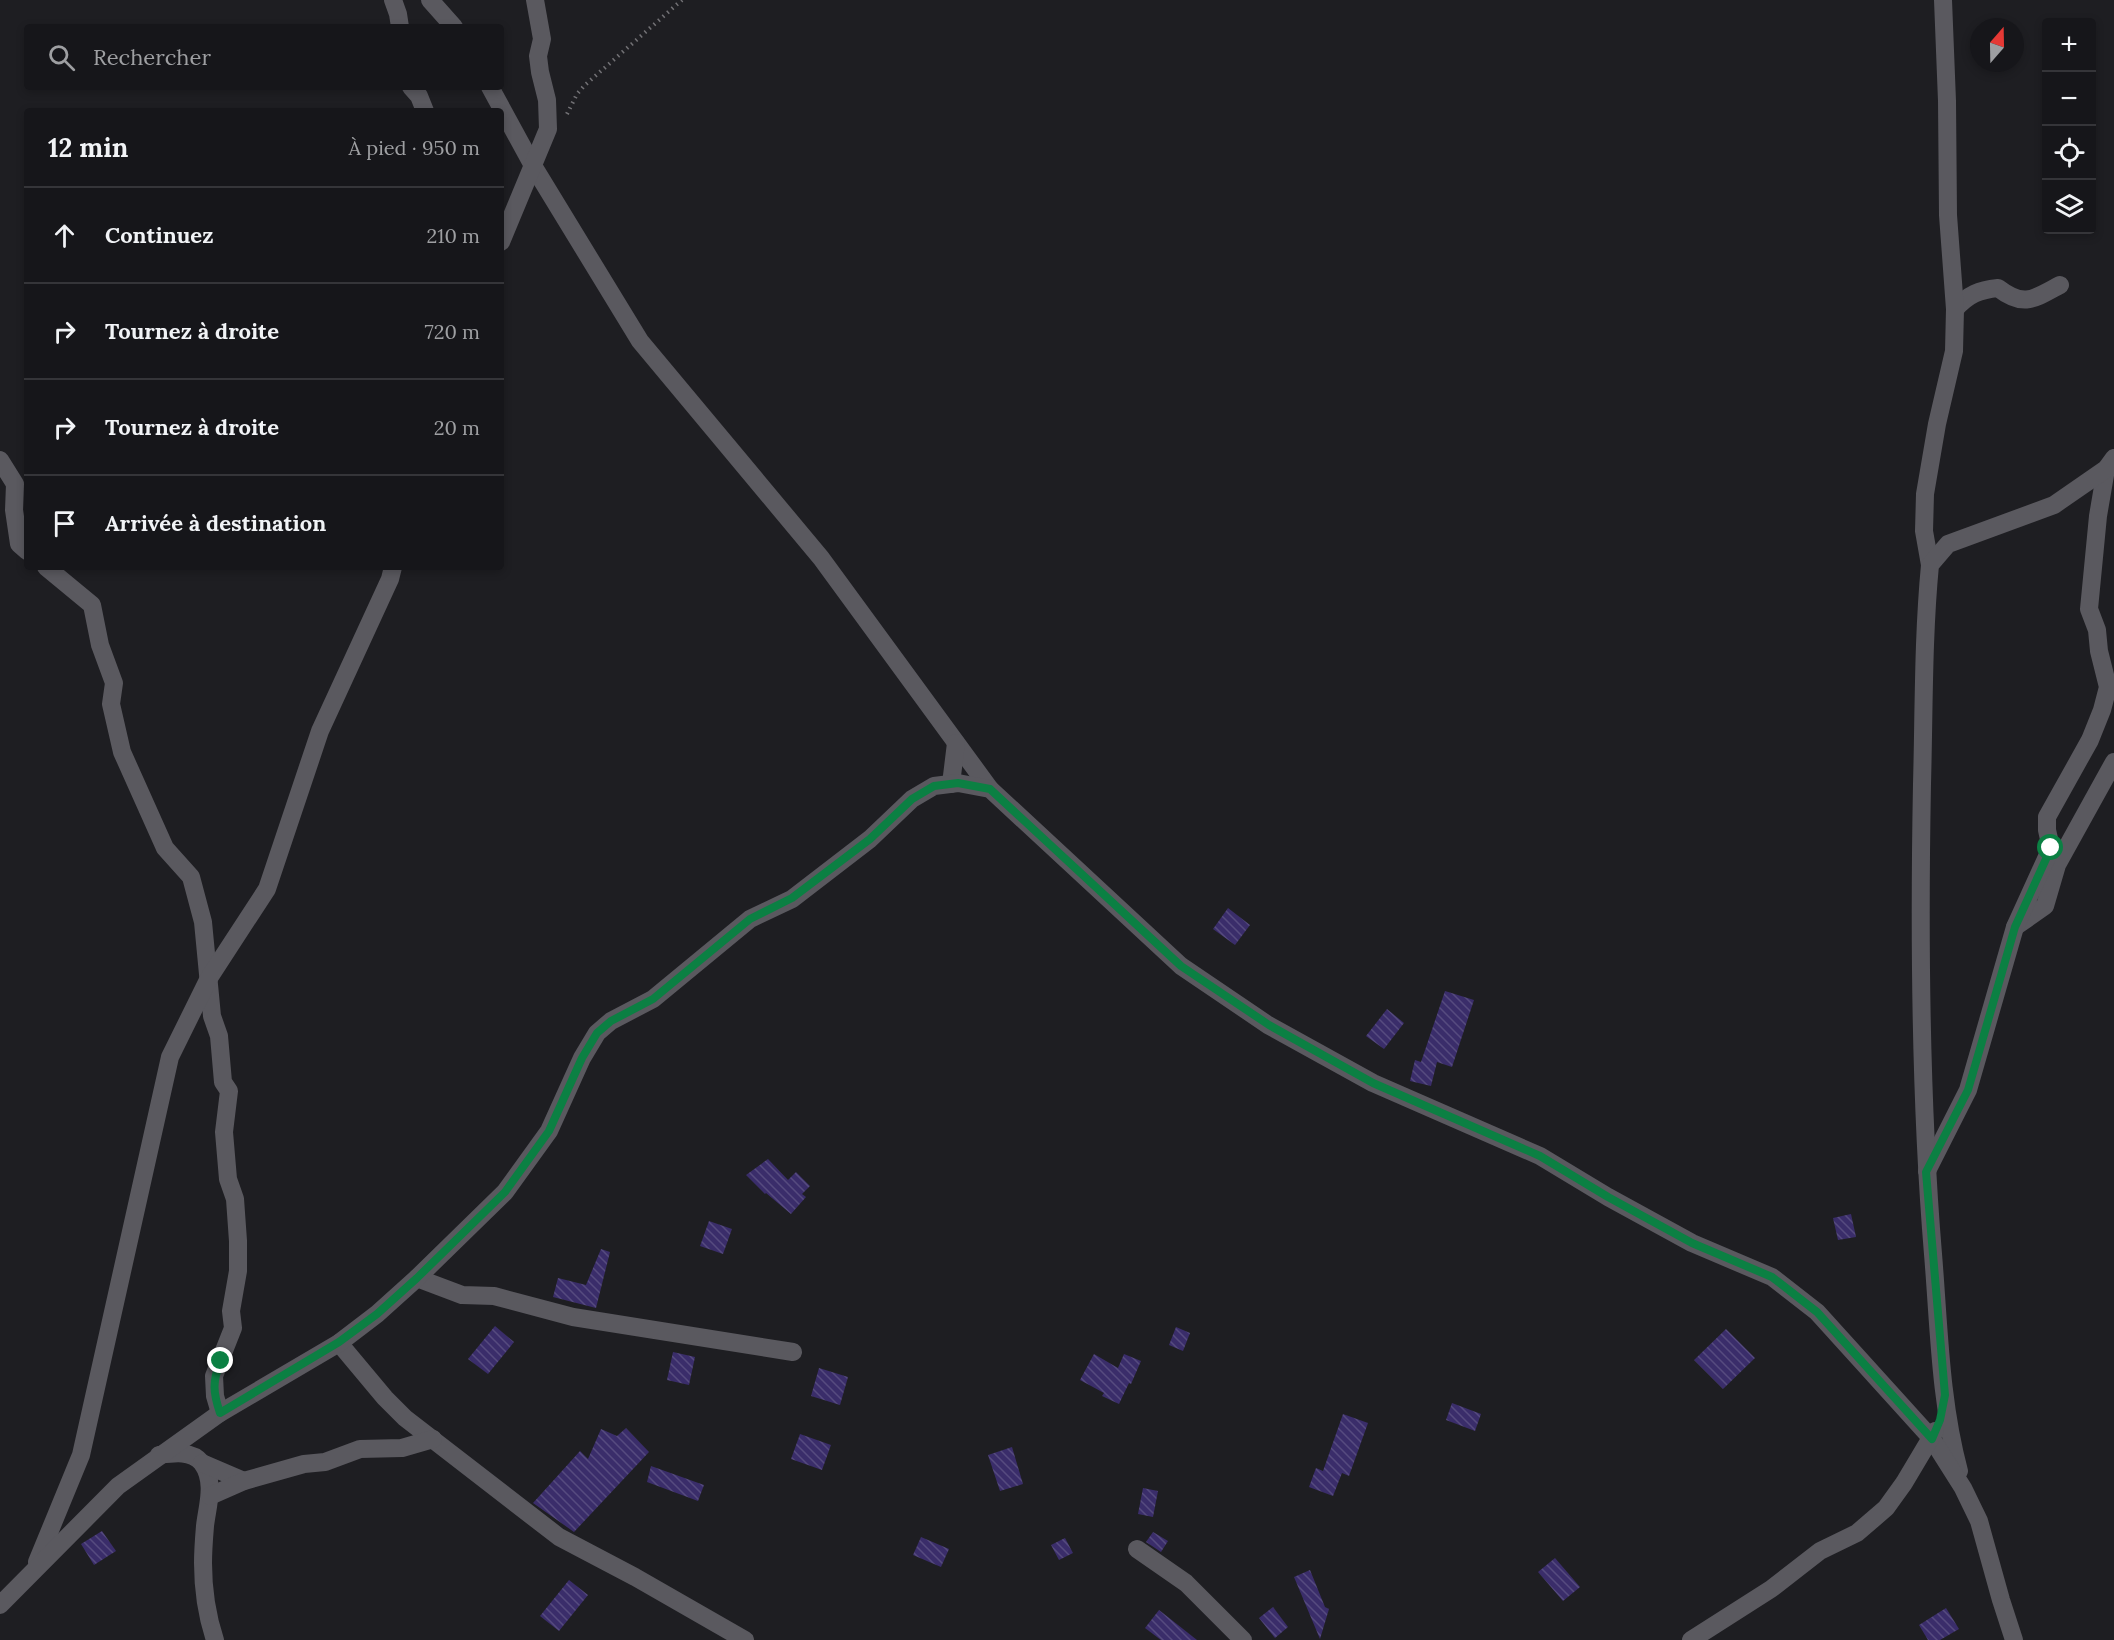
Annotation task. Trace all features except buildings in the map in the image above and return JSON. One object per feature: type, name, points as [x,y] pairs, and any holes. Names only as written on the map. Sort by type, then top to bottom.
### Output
[{"type":"street","points":[[393,0],[399,14],[400,24]]},
{"type":"street","points":[[430,0],[451,24]]},
{"type":"street","points":[[504,234],[548,129],[548,100],[538,56],[542,39],[536,0]]},
{"type":"street","points":[[1943,0],[1948,214],[1955,309],[1954,351],[1937,424],[1925,494],[1924,531],[1929,565],[1919,931],[1926,1172],[1950,1440],[1963,1488]]},
{"type":"street","points":[[414,90],[424,108]]},
{"type":"street","points":[[492,90],[501,108]]},
{"type":"street","points":[[504,113],[532,164],[640,341],[821,558],[990,789],[1181,966],[1269,1025],[1373,1083],[1540,1156],[1608,1197],[1692,1243],[1772,1277],[1817,1312],[1932,1439],[1963,1488],[1979,1521],[2014,1640]]},
{"type":"street","points":[[1955,309],[1965,298],[1984,290],[1998,288],[2011,298],[2023,301],[2037,298],[2060,285]]},
{"type":"street","points":[[0,460],[15,484],[14,510],[19,544],[24,548]]},
{"type":"street","points":[[1929,565],[1948,544],[2054,505],[2110,464]]},
{"type":"street","points":[[1926,1172],[1968,1090],[2015,927],[2051,848],[2047,817],[2090,740],[2108,687],[2098,651],[2097,630],[2089,609],[2098,516],[2110,464]]},
{"type":"street","points":[[50,570],[92,605],[100,645],[114,683],[111,704],[122,752],[165,848],[191,877],[203,922],[212,1016],[219,1036],[223,1082],[229,1091],[224,1132],[228,1179],[235,1199],[238,1251],[238,1271],[231,1311],[233,1328],[214,1376],[215,1396],[220,1413]]},
{"type":"street","points":[[34,1570],[81,1455],[170,1057],[209,978],[267,889],[320,731],[392,570]]},
{"type":"street","points":[[951,784],[956,743]]},
{"type":"street","points":[[2015,927],[2045,906],[2057,865],[2114,762]]},
{"type":"street","points":[[0,1605],[118,1486],[220,1413],[339,1342],[377,1314],[417,1278],[505,1192],[549,1131],[582,1058],[597,1033],[611,1021],[653,999],[750,919],[792,898],[870,839],[912,799],[934,786],[958,783],[990,789]]},
{"type":"street","points":[[417,1278],[462,1295],[494,1296],[573,1317],[793,1352]]},
{"type":"street","points":[[339,1342],[385,1398],[405,1418],[559,1537],[745,1640]]},
{"type":"street","points":[[1691,1640],[1771,1589],[1820,1551],[1857,1533],[1886,1508],[1932,1439],[1940,1420],[1945,1395]]},
{"type":"street","points":[[210,1496],[244,1481],[304,1464],[325,1462],[360,1449],[402,1448],[433,1439]]},
{"type":"street","points":[[159,1455],[177,1453],[190,1455],[202,1463],[244,1481]]},
{"type":"street","points":[[202,1463],[208,1478],[210,1496],[205,1525],[203,1564],[209,1621],[215,1640]]},
{"type":"street","points":[[1137,1549],[1186,1583],[1243,1640]]},
{"type":"path","points":[[548,129],[560,123],[567,115],[577,94],[585,85],[682,0]]},
{"type":"route","points":[[221,1361],[214,1376],[215,1396],[220,1413],[339,1342],[377,1314],[505,1192],[549,1131],[582,1058],[597,1033],[611,1021],[653,999],[750,919],[792,898],[870,839],[912,799],[934,786],[958,783],[990,789],[1181,966],[1269,1025],[1373,1083],[1540,1156],[1608,1197],[1692,1243],[1772,1277],[1817,1312],[1932,1439],[1940,1420],[1945,1395],[1926,1172],[1968,1090],[2015,927],[2051,848]]}]
